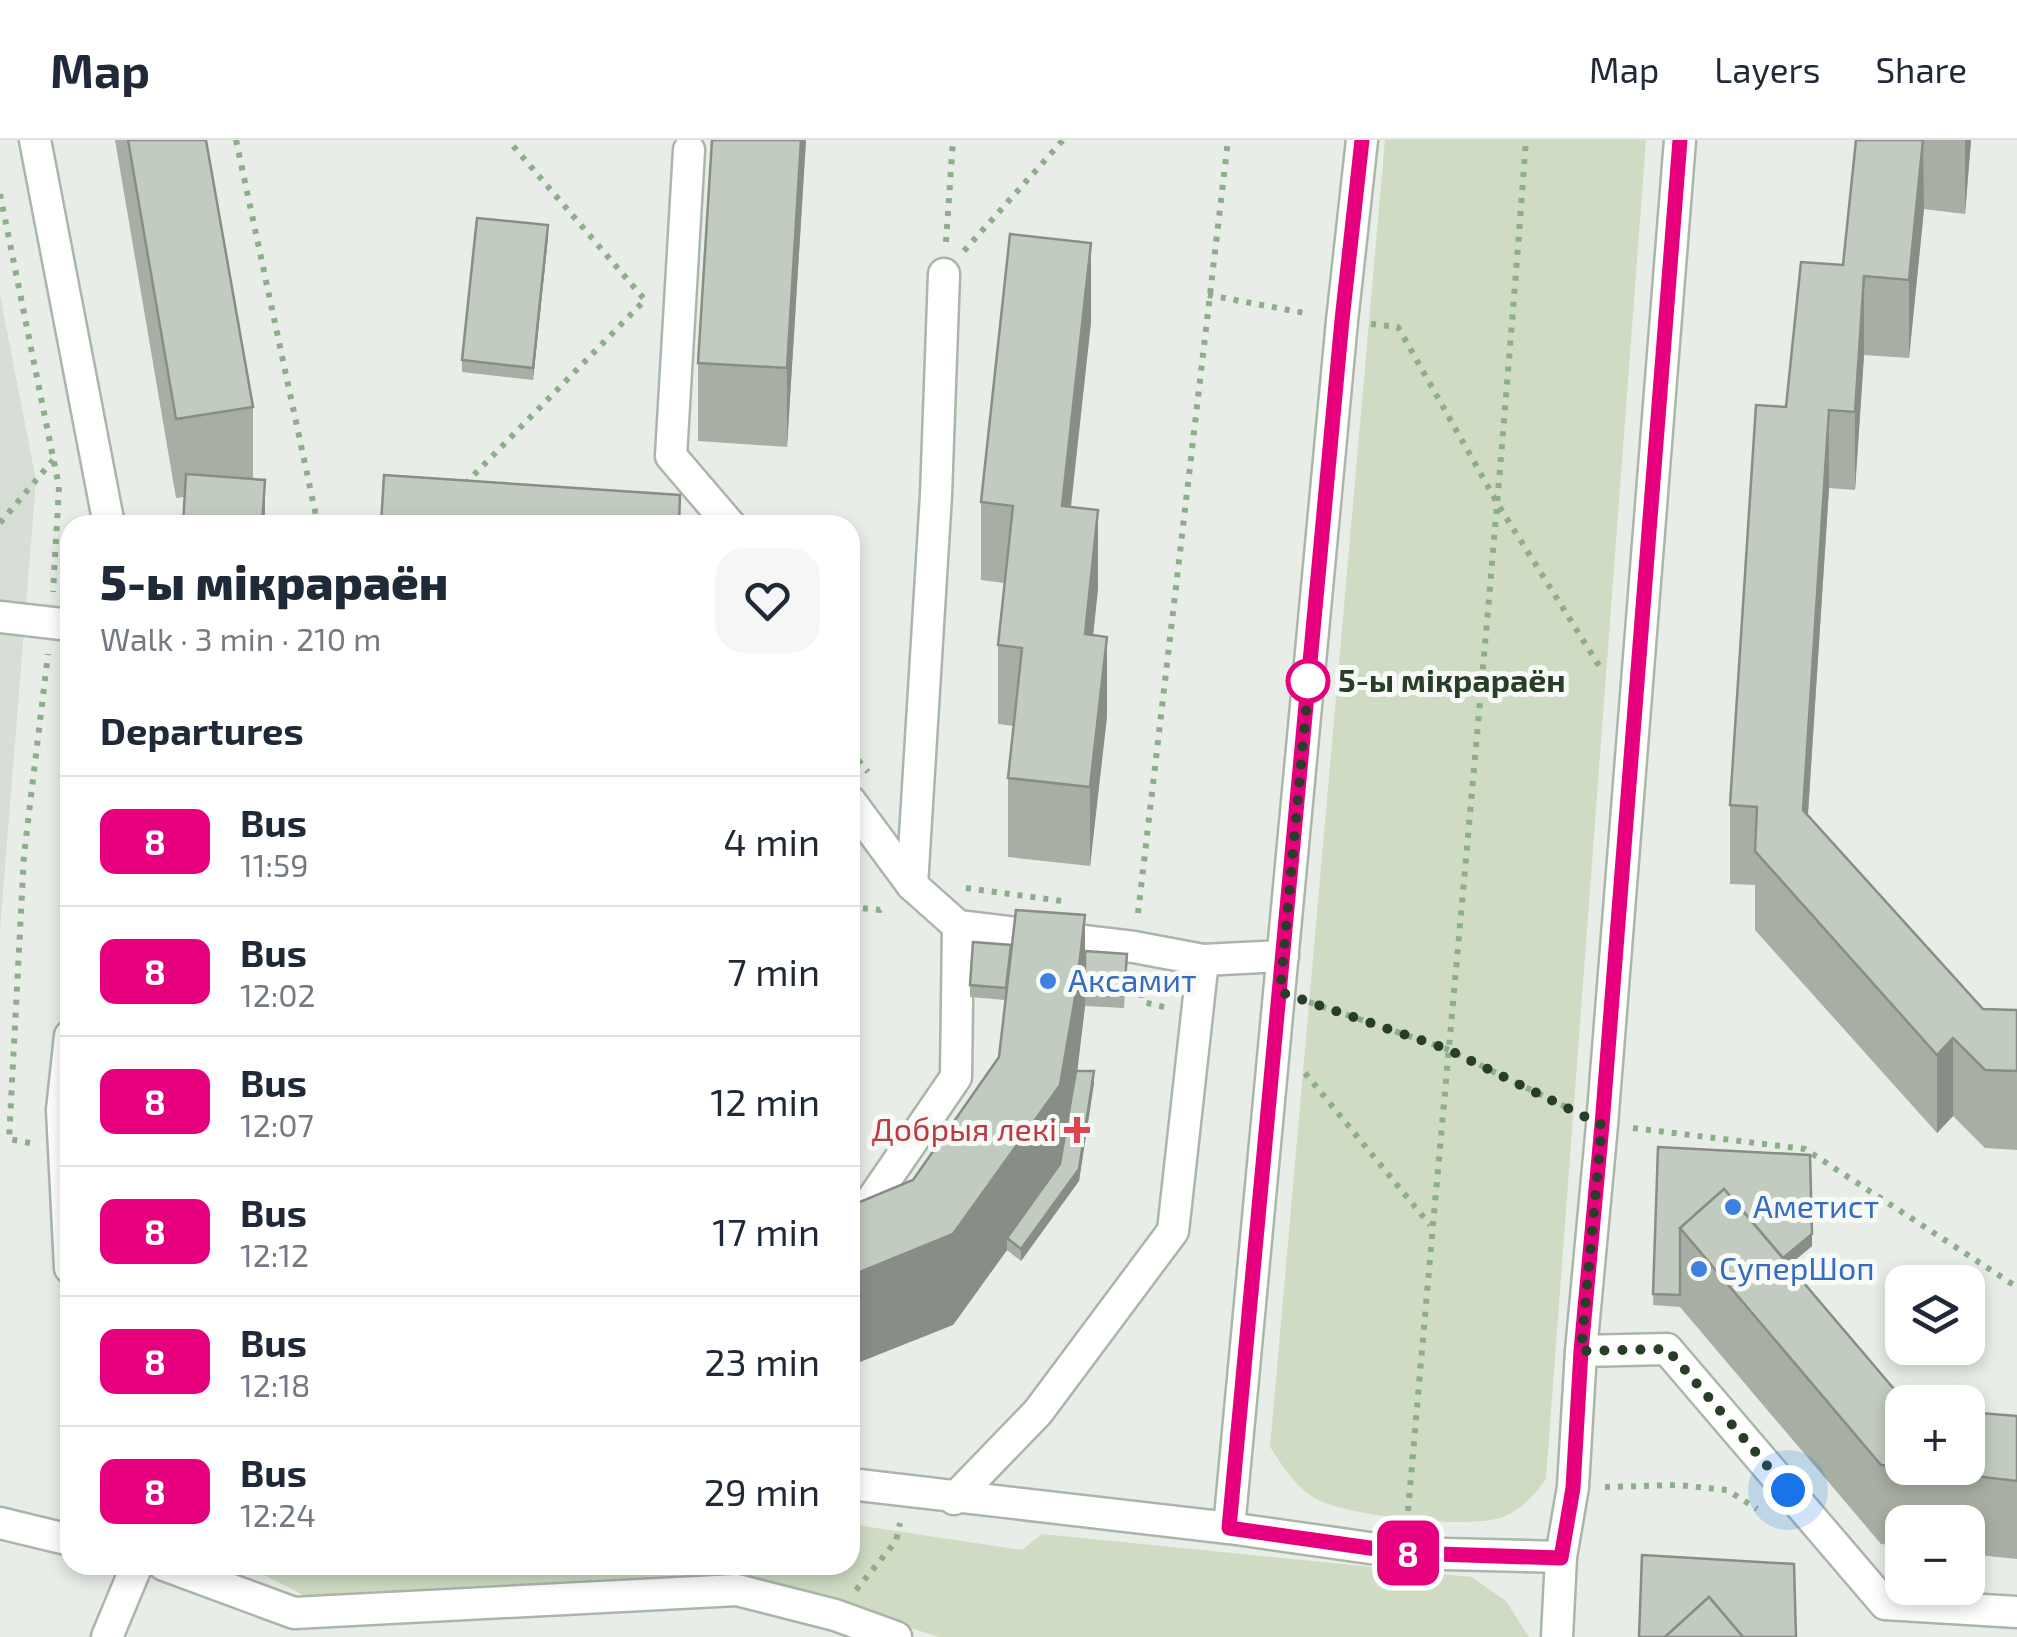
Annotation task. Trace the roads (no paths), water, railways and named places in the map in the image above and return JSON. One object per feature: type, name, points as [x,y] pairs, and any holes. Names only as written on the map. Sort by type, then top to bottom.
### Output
[{"type":"street","points":[[35,140],[107,515]]},
{"type":"street","points":[[1229,1528],[1362,140]]},
{"type":"street","points":[[1557,1637],[1561,1558],[1573,1488],[1680,140]]},
{"type":"street","points":[[688,150],[672,456],[722,515]]},
{"type":"street","points":[[912,886],[944,274]]},
{"type":"street","points":[[0,617],[60,623]]},
{"type":"street","points":[[860,815],[912,886],[958,926],[1134,946],[1202,960],[1283,956]]},
{"type":"street","points":[[860,1212],[956,1076],[958,926]]},
{"type":"street","points":[[954,1499],[1038,1412],[1172,1231],[1202,960]]},
{"type":"street","points":[[1581,1351],[1667,1349],[1885,1604],[2017,1612]]},
{"type":"street","points":[[860,1485],[1229,1528],[1405,1553],[1561,1558]]},
{"type":"street","points":[[0,1523],[60,1538]]},
{"type":"street","points":[[108,1637],[133,1575]]},
{"type":"street","points":[[191,1575],[294,1613],[737,1590],[896,1637]]},
{"type":"place","name":"5-ы мікрараён","points":[[1308,681]]},
{"type":"place","name":"Аксамит","points":[[1048,981]]},
{"type":"place","name":"Добрыя лекi","points":[[1077,1130]]},
{"type":"place","name":"Аметист","points":[[1733,1207]]},
{"type":"place","name":"СуперШоп","points":[[1699,1269]]}]
